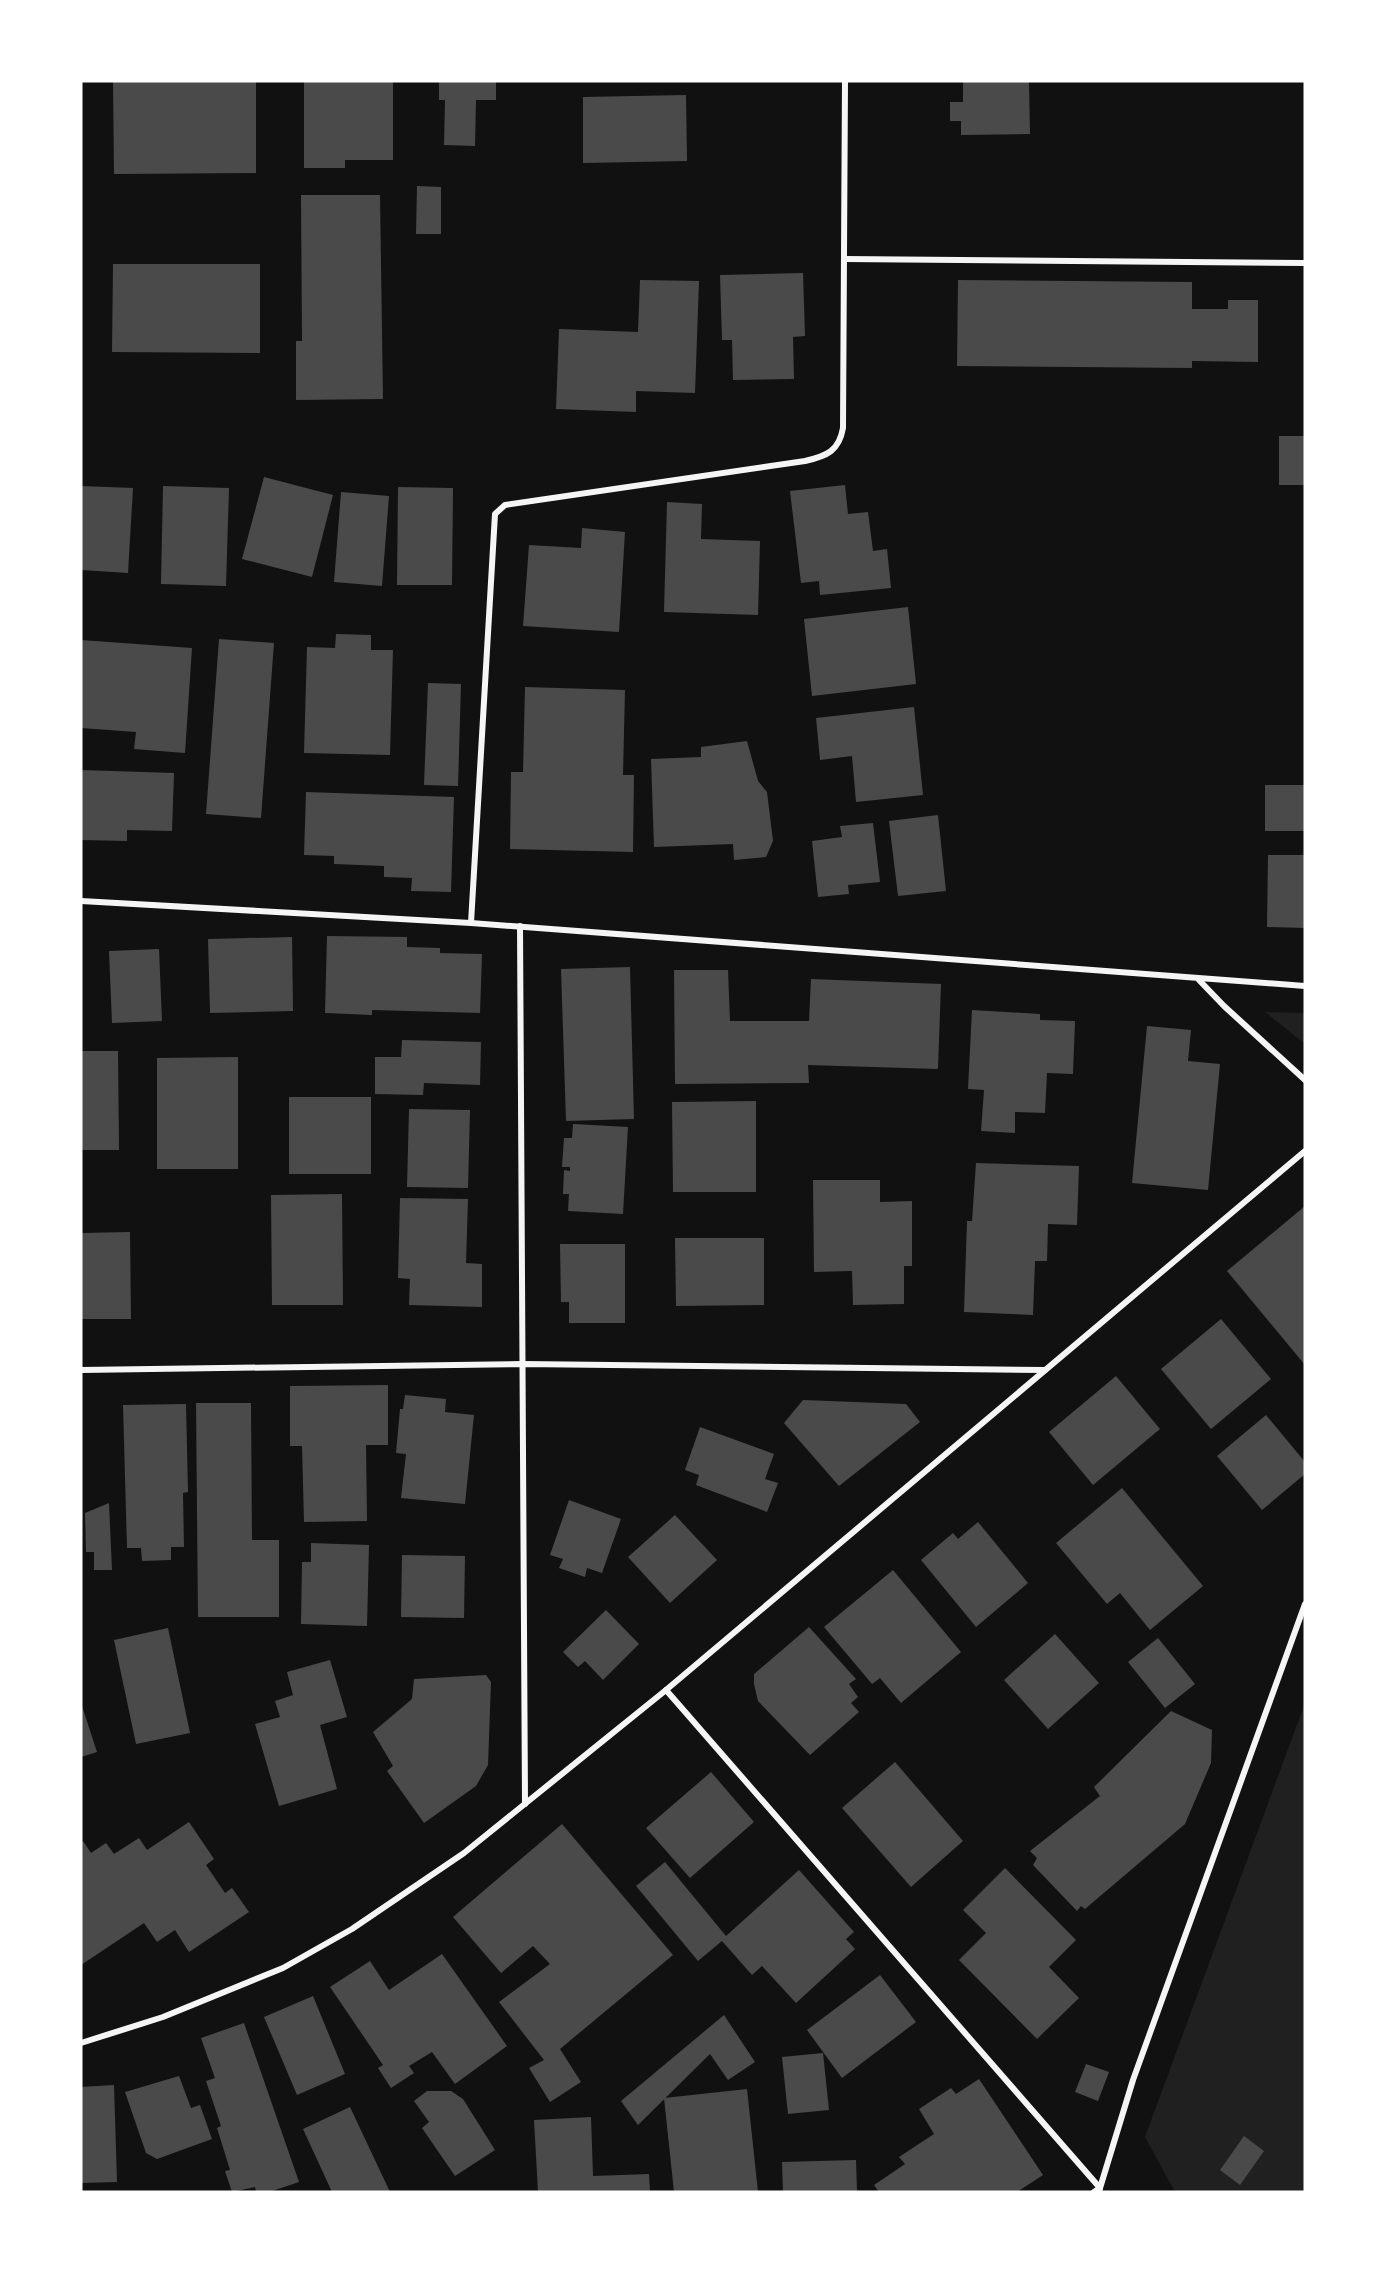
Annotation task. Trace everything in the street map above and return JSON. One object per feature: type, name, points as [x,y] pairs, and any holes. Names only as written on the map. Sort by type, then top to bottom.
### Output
[{"type":"street","points":[[471,923],[493,527],[497,510],[505,505],[805,461],[832,452],[839,444],[842,436],[844,81]]},
{"type":"street","points":[[844,259],[1305,263]]},
{"type":"street","points":[[81,901],[520,926],[1199,980],[1305,986]]},
{"type":"street","points":[[520,926],[525,1804]]},
{"type":"street","points":[[1199,980],[1305,1080]]},
{"type":"street","points":[[81,2043],[199,2004],[250,1983],[315,1950],[394,1901],[464,1853],[666,1690],[1305,1151]]},
{"type":"street","points":[[81,1370],[523,1364],[1045,1370]]},
{"type":"street","points":[[1097,2191],[1133,2080],[1305,1604]]},
{"type":"street","points":[[666,1690],[1097,2191]]},
{"type":"shaded area","points":[[1265,1012],[1305,1013],[1305,1044]]},
{"type":"shaded area","points":[[1305,1703],[1305,2192],[1175,2192],[1145,2137]]},
{"type":"building","points":[[113,81],[256,81],[256,173],[114,174]]},
{"type":"building","points":[[304,81],[393,81],[393,160],[345,160],[345,168],[304,168]]},
{"type":"building","points":[[439,81],[496,81],[496,100],[476,100],[475,146],[444,145],[445,100],[439,100]]},
{"type":"building","points":[[963,81],[1029,81],[1030,134],[961,135],[961,121],[950,121],[950,102],[963,102]]},
{"type":"building","points":[[686,95],[687,161],[583,163],[583,97]]},
{"type":"building","points":[[417,186],[441,187],[441,234],[416,234]]},
{"type":"building","points":[[301,195],[380,195],[383,399],[296,400],[296,341],[302,341]]},
{"type":"building","points":[[113,264],[260,264],[260,353],[112,352]]},
{"type":"building","points":[[803,273],[805,336],[793,337],[794,379],[733,380],[732,340],[722,340],[720,275]]},
{"type":"building","points":[[640,280],[699,281],[695,393],[636,391],[636,412],[556,409],[559,329],[638,332]]},
{"type":"building","points":[[958,280],[1192,282],[1192,309],[1228,309],[1228,300],[1258,300],[1258,362],[1192,361],[1192,368],[957,366]]},
{"type":"building","points":[[1279,436],[1305,436],[1305,485],[1279,485]]},
{"type":"building","points":[[264,477],[333,495],[312,577],[242,559]]},
{"type":"building","points":[[845,485],[848,514],[868,512],[873,551],[887,549],[891,588],[820,595],[819,581],[801,583],[790,491]]},
{"type":"building","points":[[81,486],[133,488],[128,573],[81,570]]},
{"type":"building","points":[[163,486],[229,488],[226,586],[161,584]]},
{"type":"building","points":[[398,487],[453,488],[452,585],[397,585]]},
{"type":"building","points":[[341,492],[389,496],[382,586],[334,582]]},
{"type":"building","points":[[667,502],[702,504],[701,539],[760,541],[758,615],[664,612]]},
{"type":"building","points":[[582,528],[625,532],[619,632],[523,626],[529,545],[581,548]]},
{"type":"building","points":[[908,607],[916,684],[812,696],[804,619]]},
{"type":"building","points":[[336,634],[371,635],[371,650],[393,650],[390,755],[304,753],[307,647],[335,648]]},
{"type":"building","points":[[219,639],[274,643],[261,818],[206,814]]},
{"type":"building","points":[[81,640],[192,648],[185,753],[134,749],[136,732],[81,728]]},
{"type":"building","points":[[428,683],[461,684],[458,786],[424,785]]},
{"type":"building","points":[[525,687],[625,690],[623,775],[634,775],[633,852],[510,849],[511,772],[523,772]]},
{"type":"building","points":[[914,707],[923,795],[856,802],[852,756],[820,760],[816,718]]},
{"type":"building","points":[[747,741],[758,781],[767,792],[773,841],[766,857],[734,860],[733,844],[654,847],[651,759],[701,757],[701,747]]},
{"type":"building","points":[[81,770],[174,773],[172,831],[127,830],[127,841],[81,840]]},
{"type":"building","points":[[1265,785],[1305,785],[1305,831],[1265,831]]},
{"type":"building","points":[[306,792],[454,797],[451,892],[411,891],[412,878],[384,877],[384,866],[334,864],[334,856],[304,855]]},
{"type":"building","points":[[938,815],[946,891],[898,896],[889,821]]},
{"type":"building","points":[[873,823],[880,882],[848,885],[849,894],[818,897],[812,841],[842,837],[840,826]]},
{"type":"building","points":[[1268,855],[1305,855],[1305,928],[1267,927]]},
{"type":"building","points":[[327,936],[407,937],[407,947],[440,948],[440,953],[482,954],[480,1013],[372,1010],[372,1015],[325,1013]]},
{"type":"building","points":[[292,937],[293,1011],[210,1013],[208,939]]},
{"type":"building","points":[[159,949],[162,1021],[112,1023],[109,951]]},
{"type":"building","points":[[630,967],[634,1119],[566,1121],[561,969]]},
{"type":"building","points":[[674,970],[728,970],[730,1021],[809,1021],[811,979],[941,984],[938,1069],[808,1065],[809,1083],[675,1084]]},
{"type":"building","points":[[972,1010],[1040,1014],[1040,1020],[1075,1021],[1073,1074],[1047,1073],[1045,1113],[1015,1112],[1015,1133],[981,1131],[984,1090],[968,1089]]},
{"type":"building","points":[[1147,1026],[1191,1030],[1188,1061],[1220,1064],[1208,1190],[1132,1183]]},
{"type":"building","points":[[402,1040],[481,1042],[480,1085],[424,1083],[423,1095],[375,1094],[375,1057],[401,1057]]},
{"type":"building","points":[[81,1051],[118,1051],[119,1150],[81,1150]]},
{"type":"building","points":[[238,1057],[238,1169],[157,1169],[157,1058]]},
{"type":"building","points":[[289,1097],[371,1097],[371,1174],[289,1174]]},
{"type":"building","points":[[756,1101],[756,1192],[673,1192],[672,1102]]},
{"type":"building","points":[[409,1109],[470,1110],[468,1188],[407,1187]]},
{"type":"building","points":[[573,1124],[628,1127],[623,1214],[568,1211],[569,1194],[563,1194],[564,1170],[570,1171],[570,1167],[562,1167],[564,1138],[572,1138]]},
{"type":"building","points":[[976,1163],[1079,1166],[1077,1225],[1048,1224],[1047,1261],[1035,1261],[1033,1315],[964,1312],[967,1221],[972,1221]]},
{"type":"building","points":[[813,1180],[880,1180],[880,1202],[912,1201],[912,1266],[904,1266],[904,1304],[853,1305],[852,1271],[814,1272]]},
{"type":"building","points":[[342,1194],[343,1305],[272,1305],[271,1195]]},
{"type":"building","points":[[400,1198],[468,1199],[466,1263],[482,1264],[482,1307],[409,1305],[410,1279],[398,1278]]},
{"type":"building","points":[[1305,1206],[1305,1365],[1227,1271]]},
{"type":"building","points":[[130,1232],[131,1319],[81,1319],[81,1233]]},
{"type":"building","points":[[675,1238],[764,1238],[764,1305],[676,1306]]},
{"type":"building","points":[[560,1244],[625,1244],[625,1323],[569,1323],[569,1302],[561,1302]]},
{"type":"building","points":[[1221,1319],[1271,1379],[1211,1429],[1161,1369]]},
{"type":"building","points":[[1116,1376],[1160,1429],[1093,1485],[1049,1432]]},
{"type":"building","points":[[388,1385],[388,1445],[366,1445],[367,1521],[304,1522],[302,1446],[290,1446],[290,1386]]},
{"type":"building","points":[[405,1395],[446,1399],[445,1412],[474,1415],[465,1504],[401,1498],[406,1454],[396,1453],[400,1409],[403,1409]]},
{"type":"building","points":[[803,1400],[906,1404],[920,1422],[839,1486],[784,1423]]},
{"type":"building","points":[[196,1403],[251,1403],[252,1540],[279,1540],[279,1617],[198,1617]]},
{"type":"building","points":[[186,1404],[188,1492],[183,1493],[184,1547],[171,1547],[171,1560],[142,1561],[141,1548],[127,1548],[123,1405]]},
{"type":"building","points":[[1266,1415],[1305,1462],[1305,1474],[1262,1510],[1217,1456]]},
{"type":"building","points":[[700,1427],[774,1454],[765,1479],[778,1483],[767,1512],[696,1485],[699,1475],[685,1470]]},
{"type":"building","points":[[1122,1488],[1203,1586],[1150,1630],[1120,1593],[1107,1604],[1056,1543]]},
{"type":"building","points":[[569,1500],[621,1519],[602,1573],[587,1568],[585,1577],[559,1568],[563,1559],[550,1555]]},
{"type":"building","points":[[109,1503],[112,1570],[94,1570],[94,1552],[86,1552],[85,1513]]},
{"type":"building","points":[[675,1515],[717,1560],[670,1603],[628,1557]]},
{"type":"building","points":[[978,1522],[1028,1583],[976,1627],[921,1560],[953,1533],[958,1539]]},
{"type":"building","points":[[311,1543],[369,1545],[367,1626],[301,1624],[302,1562],[311,1562]]},
{"type":"building","points":[[402,1555],[465,1556],[464,1618],[401,1617]]},
{"type":"building","points":[[893,1570],[961,1652],[901,1703],[880,1678],[872,1684],[824,1627]]},
{"type":"building","points":[[606,1610],[639,1644],[603,1680],[585,1661],[578,1667],[563,1652]]},
{"type":"building","points":[[809,1627],[856,1679],[849,1684],[858,1697],[851,1703],[859,1712],[810,1755],[758,1701],[754,1684],[754,1674]]},
{"type":"building","points":[[168,1628],[190,1733],[136,1744],[114,1640]]},
{"type":"building","points":[[1055,1634],[1099,1683],[1048,1729],[1004,1680]]},
{"type":"building","points":[[1158,1638],[1195,1684],[1165,1708],[1128,1662]]},
{"type":"building","points":[[330,1660],[347,1717],[320,1725],[337,1789],[279,1806],[255,1724],[280,1717],[275,1701],[293,1695],[287,1672]]},
{"type":"building","points":[[486,1675],[491,1682],[488,1765],[476,1786],[424,1823],[387,1771],[393,1766],[373,1732],[412,1699],[414,1679]]},
{"type":"building","points":[[81,1703],[97,1752],[81,1757]]},
{"type":"building","points":[[1171,1711],[1212,1730],[1211,1763],[1185,1824],[1085,1909],[1081,1906],[1077,1911],[1033,1865],[1037,1858],[1030,1851],[1100,1796],[1094,1787]]},
{"type":"building","points":[[895,1762],[963,1841],[911,1887],[842,1808]]},
{"type":"building","points":[[711,1772],[754,1822],[690,1878],[646,1828]]},
{"type":"building","points":[[189,1822],[214,1859],[206,1865],[225,1893],[232,1888],[249,1912],[189,1952],[175,1930],[157,1942],[144,1923],[81,1965],[81,1843],[83,1841],[91,1853],[106,1843],[114,1854],[139,1838],[147,1850]]},
{"type":"building","points":[[562,1824],[673,1955],[560,2049],[581,2082],[550,2102],[529,2068],[544,2060],[499,2002],[550,1964],[533,1946],[501,1973],[453,1917]]},
{"type":"building","points":[[665,1862],[726,1936],[799,1870],[854,1932],[846,1939],[855,1949],[796,2003],[762,1966],[752,1975],[722,1941],[698,1961],[636,1886]]},
{"type":"building","points":[[1005,1868],[1076,1940],[1049,1967],[1079,1998],[1037,2039],[959,1960],[986,1933],[963,1910]]},
{"type":"building","points":[[442,1954],[507,2046],[455,2084],[432,2052],[409,2066],[414,2073],[391,2088],[378,2068],[383,2065],[330,1987],[370,1961],[389,1990]]},
{"type":"building","points":[[880,1975],[916,2022],[842,2078],[807,2030]]},
{"type":"building","points":[[313,1996],[345,2074],[297,2095],[264,2017]]},
{"type":"building","points":[[724,2015],[755,2062],[728,2080],[710,2054],[638,2125],[621,2101]]},
{"type":"building","points":[[244,2023],[299,2182],[269,2192],[256,2192],[255,2187],[232,2192],[225,2171],[230,2170],[217,2128],[221,2126],[206,2081],[215,2078],[201,2038]]},
{"type":"building","points":[[823,2053],[829,2110],[788,2114],[782,2057]]},
{"type":"building","points":[[1086,2064],[1109,2072],[1098,2101],[1075,2092]]},
{"type":"building","points":[[179,2076],[191,2108],[200,2105],[212,2139],[157,2159],[146,2153],[125,2092]]},
{"type":"building","points":[[979,2079],[1043,2175],[1017,2192],[879,2192],[874,2185],[905,2164],[899,2157],[934,2134],[919,2109],[951,2088],[956,2094]]},
{"type":"building","points":[[114,2085],[117,2182],[81,2183],[81,2087]]},
{"type":"building","points":[[747,2089],[758,2192],[674,2192],[664,2098]]},
{"type":"building","points":[[427,2091],[451,2091],[463,2099],[495,2150],[455,2176],[422,2128],[429,2122],[414,2101]]},
{"type":"building","points":[[350,2107],[390,2192],[332,2192],[303,2129]]},
{"type":"building","points":[[591,2117],[593,2176],[649,2174],[650,2192],[538,2192],[534,2120]]},
{"type":"building","points":[[1244,2136],[1264,2151],[1240,2185],[1220,2170]]},
{"type":"building","points":[[856,2160],[857,2192],[783,2192],[782,2162]]}]
